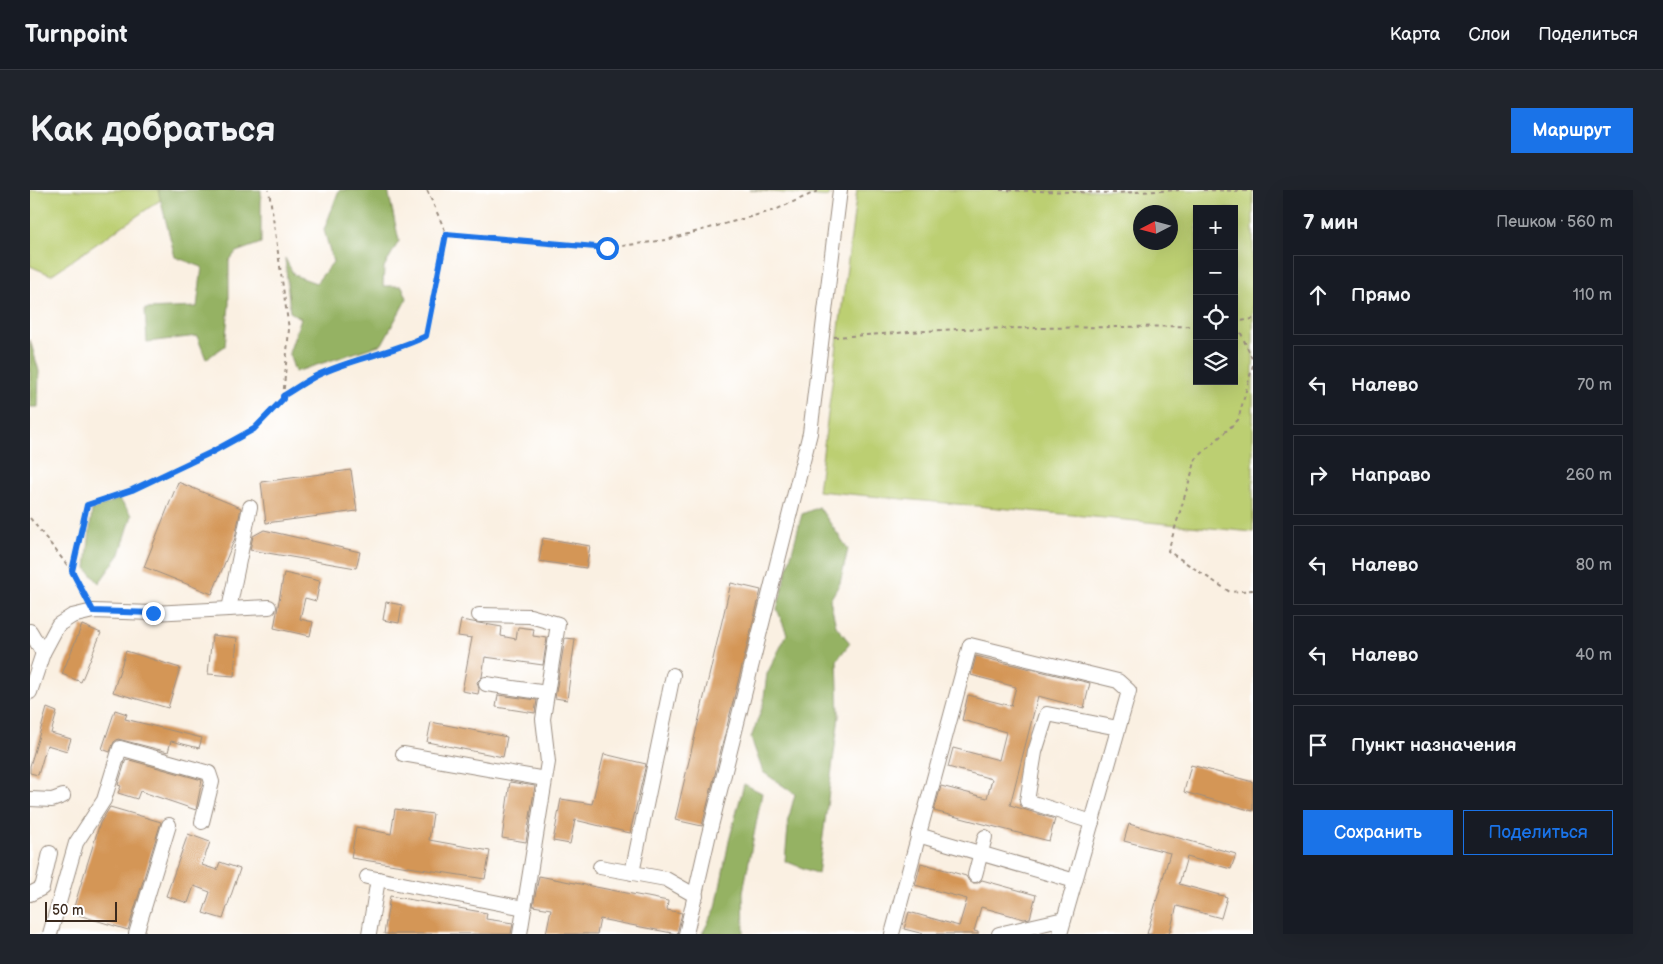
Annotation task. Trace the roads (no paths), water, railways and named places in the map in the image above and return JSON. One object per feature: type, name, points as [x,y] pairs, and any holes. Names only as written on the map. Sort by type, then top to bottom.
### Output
[{"type":"street","points":[[686,934],[708,838],[810,433],[840,190]]},
{"type":"street","points":[[229,609],[250,507]]},
{"type":"street","points":[[30,692],[43,653],[58,626],[72,616],[93,611],[153,613],[269,607]]},
{"type":"street","points":[[479,615],[530,616],[558,624],[543,719],[548,762],[520,934]]},
{"type":"street","points":[[30,631],[43,653]]},
{"type":"street","points":[[892,934],[970,645],[1118,680],[1129,691],[1060,934]]},
{"type":"street","points":[[632,873],[673,674]]},
{"type":"street","points":[[486,684],[547,693]]},
{"type":"street","points":[[1092,822],[1027,801],[1035,752],[1047,714],[1118,728]]},
{"type":"street","points":[[50,934],[76,843],[104,800],[120,748],[208,773],[212,782],[202,822]]},
{"type":"street","points":[[403,754],[545,779]]},
{"type":"street","points":[[30,799],[52,800],[63,796]]},
{"type":"street","points":[[136,934],[169,825]]},
{"type":"street","points":[[918,835],[1075,881]]},
{"type":"street","points":[[975,875],[985,837]]},
{"type":"street","points":[[30,894],[42,888],[50,853]]},
{"type":"street","points":[[600,867],[666,880],[696,896]]},
{"type":"street","points":[[369,934],[373,878],[524,908]]},
{"type":"street","points":[[999,934],[1064,919]]}]
